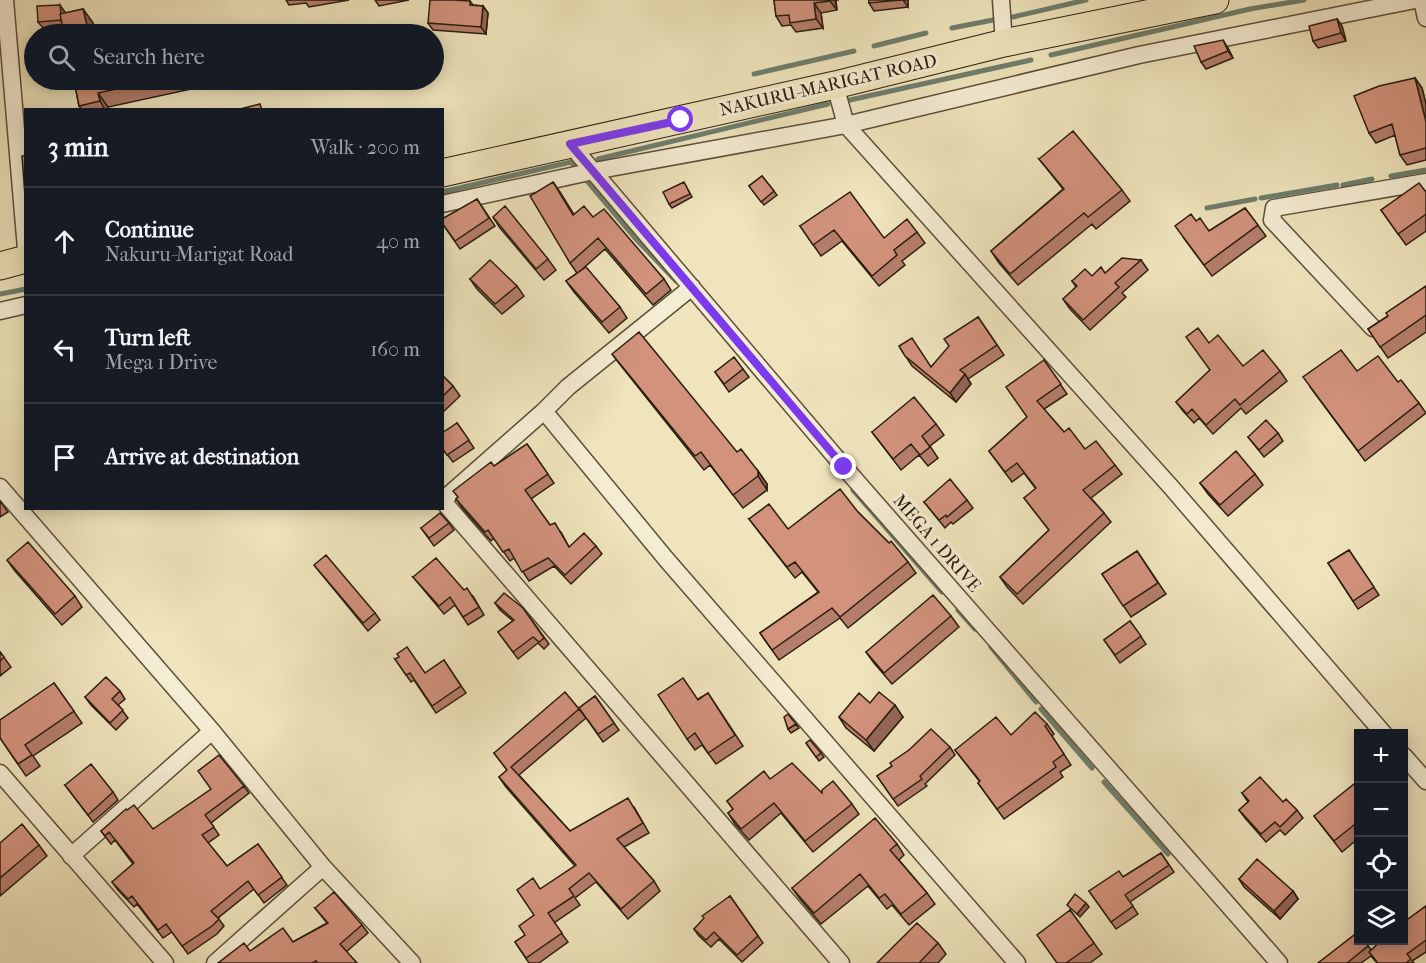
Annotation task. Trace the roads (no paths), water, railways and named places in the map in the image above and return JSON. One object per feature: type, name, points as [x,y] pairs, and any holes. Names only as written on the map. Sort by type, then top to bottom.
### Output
[{"type":"main road","name":"NAKURU-MARIGAT ROAD","points":[[444,174],[835,85],[1004,43],[1215,0]]},
{"type":"main road","points":[[0,266],[24,260]]},
{"type":"street","points":[[5,0],[24,225]]},
{"type":"street","points":[[1001,0],[1004,43]]},
{"type":"street","points":[[444,204],[594,171],[846,125],[1139,55],[1415,0]]},
{"type":"street","points":[[1422,0],[1426,18]]},
{"type":"street","points":[[835,85],[846,125],[1171,487],[1380,729]]},
{"type":"street","name":"MEGA 1 DRIVE","points":[[570,144],[852,476],[1279,963]]},
{"type":"street","points":[[1373,328],[1272,220],[1274,208],[1426,182]]},
{"type":"street","points":[[444,499],[568,387],[692,287]]},
{"type":"street","points":[[0,311],[24,305]]},
{"type":"street","points":[[544,411],[666,559],[1017,963]]},
{"type":"street","points":[[0,487],[212,731],[323,867],[412,963]]},
{"type":"street","points":[[444,501],[841,963]]},
{"type":"street","points":[[71,856],[212,731]]},
{"type":"street","points":[[1408,761],[1426,782]]},
{"type":"street","points":[[0,773],[165,963]]},
{"type":"street","points":[[215,963],[323,867]]},
{"type":"waterway","points":[[1013,17],[1086,0]]},
{"type":"waterway","points":[[1051,55],[1250,9],[1304,0]]},
{"type":"waterway","points":[[952,28],[993,20]]},
{"type":"waterway","points":[[874,46],[926,33]]},
{"type":"waterway","points":[[754,74],[854,51]]},
{"type":"waterway","points":[[850,100],[1031,60]]},
{"type":"waterway","points":[[598,159],[828,104]]},
{"type":"waterway","points":[[444,192],[571,162],[578,170]]},
{"type":"waterway","points":[[1391,176],[1426,170]]},
{"type":"waterway","points":[[1343,185],[1372,179]]},
{"type":"waterway","points":[[587,181],[635,238],[676,281]]},
{"type":"waterway","points":[[1261,198],[1337,185]]},
{"type":"waterway","points":[[1207,208],[1255,199]]},
{"type":"waterway","points":[[0,294],[24,289]]},
{"type":"waterway","points":[[853,490],[942,592]]},
{"type":"waterway","points":[[958,610],[975,629]]},
{"type":"waterway","points":[[991,647],[1036,702]]},
{"type":"waterway","points":[[1041,709],[1092,768]]},
{"type":"waterway","points":[[1104,782],[1168,854]]}]
